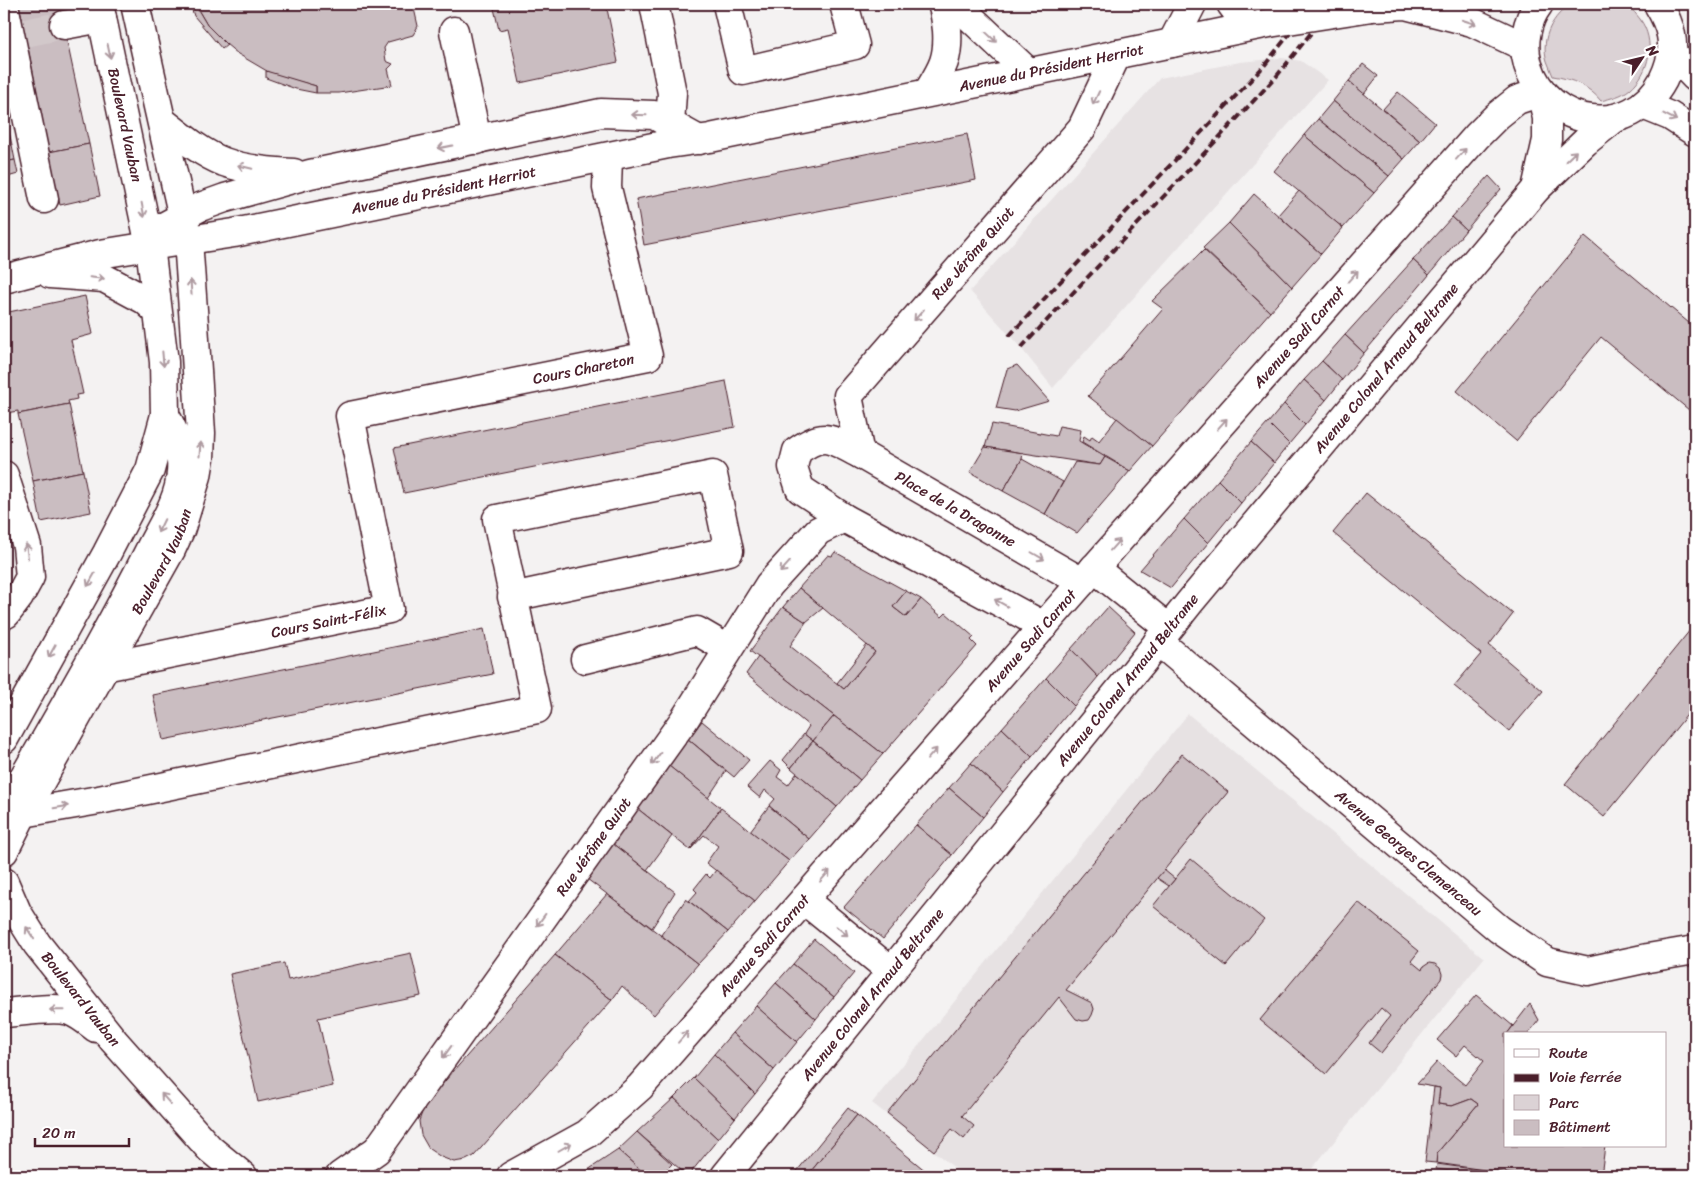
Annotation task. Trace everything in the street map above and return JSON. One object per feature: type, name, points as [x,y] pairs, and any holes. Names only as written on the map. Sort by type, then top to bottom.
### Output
[{"type":"main road","name":"Boulevard Vauban","points":[[4,851],[13,812],[104,668],[171,550],[181,528],[197,476],[201,432],[186,228],[135,4]]},
{"type":"main road","points":[[654,4],[672,94],[669,134]]},
{"type":"main road","points":[[727,4],[743,71],[855,45],[844,4]]},
{"type":"main road","points":[[928,92],[941,72],[947,56],[947,27],[942,4]]},
{"type":"main road","points":[[956,4],[1028,72]]},
{"type":"main road","points":[[1172,43],[1192,4]]},
{"type":"main road","points":[[1230,4],[1239,29]]},
{"type":"main road","name":"Avenue du Président Herriot","points":[[186,228],[234,233],[608,157],[669,134],[699,140],[1239,29],[1372,7],[1407,4],[1472,22],[1525,47]]},
{"type":"main road","points":[[1539,4],[1534,10],[1528,28],[1525,47],[1531,75],[1541,92],[1556,106],[1574,116],[1594,120],[1615,118],[1630,113],[1657,91],[1667,73],[1672,53],[1671,36],[1666,18],[1658,4]]},
{"type":"main road","points":[[4,5],[13,35],[44,199]]},
{"type":"main road","name":"Boulevard Vauban","points":[[4,739],[107,553],[150,470],[165,414],[164,362],[150,246],[100,11]]},
{"type":"main road","points":[[64,25],[100,11]]},
{"type":"main road","points":[[454,31],[477,140]]},
{"type":"main road","points":[[1672,53],[1695,77]]},
{"type":"main road","name":"Rue Jérôme Quiot","points":[[860,454],[848,396],[1082,128],[1117,54]]},
{"type":"main road","name":"Avenue Colonel Arnaud Beltrame","points":[[1536,189],[1546,140],[1547,118],[1541,92]]},
{"type":"main road","name":"Avenue Sadi Carnot","points":[[511,1176],[587,1134],[640,1086],[1088,575],[1477,136],[1517,100],[1541,92]]},
{"type":"main road","points":[[1642,105],[1670,116],[1695,132]]},
{"type":"main road","name":"Avenue du Président Herriot","points":[[310,174],[601,114],[654,115],[669,134]]},
{"type":"main road","name":"Avenue Colonel Arnaud Beltrame","points":[[726,1176],[1163,635],[1536,189],[1585,142],[1615,118]]},
{"type":"main road","points":[[162,121],[193,145],[224,162],[249,168],[310,174]]},
{"type":"main road","name":"Cours Chareton","points":[[350,416],[648,356],[607,188],[608,157]]},
{"type":"main road","points":[[4,279],[100,254],[150,246],[186,228],[200,207],[310,174]]},
{"type":"main road","points":[[31,272],[104,278],[145,300],[157,311]]},
{"type":"main road","points":[[13,812],[176,496],[181,473],[181,456],[176,436],[165,414]]},
{"type":"main road","name":"Cours Saint-Félix","points":[[104,668],[389,609],[350,416]]},
{"type":"main road","name":"Place de la Dragonne","points":[[844,518],[800,489],[793,467],[797,451],[810,442],[828,438],[1088,575],[1163,635]]},
{"type":"main road","points":[[13,812],[99,800],[537,709],[512,597],[497,520],[713,474],[729,552],[512,597]]},
{"type":"main road","points":[[4,475],[27,546],[30,578],[10,608]]},
{"type":"main road","points":[[844,518],[1044,626]]},
{"type":"main road","name":"Rue Jérôme Quiot","points":[[340,1176],[376,1150],[684,720],[769,585],[818,531],[844,518]]},
{"type":"main road","points":[[585,659],[697,631],[728,649]]},
{"type":"main road","name":"Avenue Georges Clemenceau","points":[[1163,635],[1499,929],[1547,962],[1588,971],[1695,950]]},
{"type":"main road","name":"Boulevard Vauban","points":[[4,882],[17,912],[37,944],[114,1041]]},
{"type":"main road","points":[[804,900],[891,971]]},
{"type":"main road","name":"Boulevard Vauban","points":[[4,1013],[68,1011],[78,1015],[114,1041]]},
{"type":"main road","points":[[114,1041],[210,1149],[243,1176]]},
{"type":"main road","points":[[210,1149],[212,1168],[210,1176]]},
{"type":"shaded area","points":[[1282,58],[1301,61],[1328,80],[1053,388],[1021,348],[970,291],[1160,78],[1240,62]]},
{"type":"shaded area","points":[[1188,714],[1484,958],[1306,1176],[965,1176],[872,1103]]},
{"type":"green space","points":[[1572,4],[1622,4],[1630,8],[1640,19],[1648,37],[1648,56],[1642,74],[1637,82],[1627,91],[1601,101],[1580,84],[1553,76],[1545,53],[1547,36],[1559,14]]},
{"type":"building","points":[[19,4],[59,4],[89,144],[49,152]]},
{"type":"building","points":[[188,4],[413,4],[418,26],[413,35],[388,42],[384,48],[386,61],[393,64],[388,69],[392,85],[339,93],[316,93],[316,86],[272,74],[238,54],[214,34],[197,8],[192,10]]},
{"type":"building","points":[[493,4],[606,4],[618,62],[520,83],[508,28],[499,30]]},
{"type":"building","points":[[197,8],[207,25],[227,45],[222,49],[194,16],[192,10]]},
{"type":"building","points":[[1363,64],[1378,76],[1364,94],[1349,81]]},
{"type":"building","points":[[266,71],[316,86],[316,93],[296,89],[266,78]]},
{"type":"building","points":[[1349,81],[1420,141],[1404,159],[1333,101]]},
{"type":"building","points":[[1398,92],[1435,123],[1420,141],[1383,109]]},
{"type":"building","points":[[1333,101],[1404,159],[1389,176],[1318,119]]},
{"type":"building","points":[[4,117],[6,117],[9,132],[4,132]]},
{"type":"building","points":[[1318,119],[1389,176],[1374,193],[1304,135]]},
{"type":"building","points":[[4,132],[9,132],[12,145],[4,147]]},
{"type":"building","points":[[967,134],[976,180],[644,245],[636,199]]},
{"type":"building","points":[[1304,135],[1374,193],[1343,228],[1274,171]]},
{"type":"building","points":[[89,144],[100,196],[60,205],[49,152]]},
{"type":"building","points":[[12,145],[15,160],[4,162],[4,147]]},
{"type":"building","points":[[15,160],[18,174],[4,178],[4,162]]},
{"type":"building","points":[[1489,176],[1501,189],[1466,230],[1452,217]]},
{"type":"building","points":[[1299,191],[1343,228],[1321,254],[1278,215]]},
{"type":"building","points":[[1254,194],[1321,254],[1292,287],[1229,223]]},
{"type":"building","points":[[1452,217],[1466,230],[1429,275],[1413,260]]},
{"type":"building","points":[[1229,223],[1292,287],[1270,312],[1203,248]]},
{"type":"building","points":[[1585,236],[1695,328],[1695,415],[1601,337],[1516,441],[1457,391]]},
{"type":"building","points":[[1204,250],[1270,312],[1152,446],[1088,396],[1163,309],[1152,301]]},
{"type":"building","points":[[1413,260],[1429,275],[1364,353],[1345,335]]},
{"type":"building","points":[[85,296],[93,334],[71,340],[83,394],[76,395],[77,399],[68,401],[69,404],[18,414],[18,411],[6,413],[4,402],[4,313]]},
{"type":"building","points":[[1345,335],[1364,353],[1342,380],[1322,361]]},
{"type":"building","points":[[1322,361],[1342,380],[1326,400],[1304,380]]},
{"type":"building","points":[[1017,365],[1049,401],[1015,411],[996,408],[1007,369]]},
{"type":"building","points":[[1304,380],[1326,400],[1305,425],[1284,404]]},
{"type":"building","points":[[726,381],[735,427],[404,493],[394,448]]},
{"type":"building","points":[[69,404],[83,471],[33,481],[18,414]]},
{"type":"building","points":[[1284,404],[1305,425],[1289,444],[1268,423]]},
{"type":"building","points":[[1117,418],[1152,446],[1130,471],[1082,442],[1084,436],[1090,440],[1092,436],[1099,441]]},
{"type":"building","points":[[1268,423],[1289,444],[1274,463],[1251,442]]},
{"type":"building","points":[[992,424],[1056,436],[1059,426],[1081,430],[1079,441],[1105,457],[1100,465],[985,447]]},
{"type":"building","points":[[1251,442],[1274,463],[1241,503],[1218,480]]},
{"type":"building","points":[[985,447],[1023,453],[1022,459],[1003,491],[970,472]]},
{"type":"building","points":[[1105,457],[1130,471],[1077,533],[1045,514],[1075,462],[1100,465]]},
{"type":"building","points":[[1022,459],[1063,482],[1045,514],[1003,491]]},
{"type":"building","points":[[83,471],[91,512],[41,522],[33,481]]},
{"type":"building","points":[[1218,480],[1241,503],[1208,543],[1184,519]]},
{"type":"building","points":[[1366,493],[1513,614],[1489,645],[1543,691],[1509,731],[1454,686],[1481,654],[1333,533]]},
{"type":"building","points":[[1184,519],[1208,543],[1171,588],[1140,570]]},
{"type":"building","points":[[835,552],[906,591],[893,607],[906,617],[921,599],[942,617],[946,613],[974,637],[971,640],[977,646],[883,754],[750,651],[783,607],[806,622],[790,646],[844,689],[875,652],[799,588],[828,555],[832,556]]},
{"type":"building","points":[[799,588],[823,608],[806,622],[783,607]]},
{"type":"building","points":[[906,591],[921,599],[906,617],[893,607]]},
{"type":"building","points":[[1108,607],[1135,632],[1098,677],[1071,649]]},
{"type":"building","points":[[1695,624],[1695,705],[1604,817],[1565,784]]},
{"type":"building","points":[[484,629],[493,674],[163,740],[153,695]]},
{"type":"building","points":[[4,639],[7,654],[4,660]]},
{"type":"building","points":[[867,645],[875,652],[844,689],[837,683]]},
{"type":"building","points":[[1071,649],[1098,677],[1074,706],[1046,678]]},
{"type":"building","points":[[758,657],[834,716],[813,741],[804,734],[809,726],[746,674]]},
{"type":"building","points":[[1046,678],[1074,706],[1032,757],[1002,728]]},
{"type":"building","points":[[834,716],[883,754],[860,780],[813,741]]},
{"type":"building","points":[[702,721],[749,760],[734,777],[688,739]]},
{"type":"building","points":[[1002,728],[1032,757],[1003,792],[971,763]]},
{"type":"building","points":[[804,734],[813,741],[791,768],[783,760]]},
{"type":"building","points":[[688,739],[726,771],[708,798],[669,766]]},
{"type":"building","points":[[813,741],[860,780],[837,807],[791,768]]},
{"type":"building","points":[[1182,754],[1228,792],[1066,990],[1092,1003],[1094,1009],[1089,1020],[1076,1019],[1059,997],[962,1116],[974,1126],[964,1139],[952,1129],[934,1151],[887,1113]]},
{"type":"building","points":[[770,761],[781,770],[777,777],[788,785],[797,773],[837,807],[809,839],[769,806],[775,799],[765,790],[760,798],[747,787]]},
{"type":"building","points":[[971,763],[1003,792],[983,817],[949,788]]},
{"type":"building","points":[[669,766],[721,808],[690,850],[638,809]]},
{"type":"building","points":[[949,788],[983,817],[952,855],[916,825]]},
{"type":"building","points":[[769,806],[809,839],[789,861],[750,831]]},
{"type":"building","points":[[721,808],[789,861],[755,901],[706,863],[718,846],[704,835],[690,850]]},
{"type":"building","points":[[638,809],[672,836],[647,870],[613,844]]},
{"type":"building","points":[[916,825],[952,855],[883,939],[844,907]]},
{"type":"building","points":[[613,844],[675,892],[652,928],[587,879]]},
{"type":"building","points":[[1191,859],[1264,920],[1226,966],[1153,906]]},
{"type":"building","points":[[716,870],[755,901],[728,932],[689,901],[697,892],[694,889],[706,874],[710,878]]},
{"type":"building","points":[[1164,870],[1175,879],[1169,886],[1157,878]]},
{"type":"building","points":[[607,894],[698,964],[654,1015],[622,986],[612,1000],[555,955]]},
{"type":"building","points":[[686,899],[728,932],[698,964],[661,935]]},
{"type":"building","points":[[1358,902],[1419,951],[1411,961],[1422,970],[1429,963],[1435,964],[1440,968],[1442,974],[1441,979],[1381,1053],[1369,1043],[1390,1016],[1381,1008],[1326,1074],[1260,1020]]},
{"type":"building","points":[[814,939],[854,973],[834,997],[793,964]]},
{"type":"building","points":[[411,953],[421,996],[318,1018],[333,1086],[258,1102],[230,974],[284,963],[288,980]]},
{"type":"building","points":[[555,955],[612,1000],[474,1156],[466,1160],[454,1162],[441,1157],[429,1149],[421,1135],[419,1121],[425,1104]]},
{"type":"building","points":[[793,964],[834,997],[816,1019],[776,983]]},
{"type":"building","points":[[776,983],[816,1019],[797,1042],[756,1006]]},
{"type":"building","points":[[1476,995],[1513,1026],[1508,1032],[1504,1032],[1504,1148],[1605,1148],[1601,1176],[1560,1173],[1559,1176],[1527,1176],[1436,1163],[1437,1153],[1478,1104],[1471,1099],[1452,1106],[1438,1104],[1440,1088],[1417,1084],[1437,1062],[1465,1085],[1484,1061],[1465,1045],[1456,1056],[1437,1040]]},
{"type":"building","points":[[1530,1004],[1539,1020],[1530,1032],[1509,1032]]},
{"type":"building","points":[[756,1006],[797,1042],[774,1070],[732,1033]]},
{"type":"building","points":[[732,1033],[774,1070],[755,1094],[714,1054]]},
{"type":"building","points":[[714,1054],[755,1094],[735,1118],[694,1078]]},
{"type":"building","points":[[694,1078],[735,1118],[718,1139],[674,1098]]},
{"type":"building","points":[[1434,1087],[1440,1088],[1438,1104],[1452,1106],[1471,1099],[1478,1104],[1437,1153],[1436,1163],[1425,1162]]},
{"type":"building","points":[[674,1098],[718,1139],[688,1176],[637,1132]]},
{"type":"building","points":[[848,1108],[857,1115],[807,1176],[793,1176]]},
{"type":"building","points":[[857,1115],[932,1176],[807,1176]]},
{"type":"building","points":[[637,1132],[672,1164],[660,1176],[647,1176],[618,1150]]},
{"type":"building","points":[[618,1150],[647,1176],[579,1176]]},
{"type":"building","points":[[1437,1164],[1473,1169],[1472,1174],[1436,1169]]},
{"type":"building","points":[[678,1169],[686,1176],[671,1176]]},
{"type":"building","points":[[1473,1169],[1516,1175],[1516,1176],[1472,1176]]},
{"type":"tunnel","points":[[25,33],[64,25]]},
{"type":"railway","points":[[1009,336],[1264,66],[1313,4]]},
{"type":"railway","points":[[1021,348],[1276,77],[1334,4]]}]
